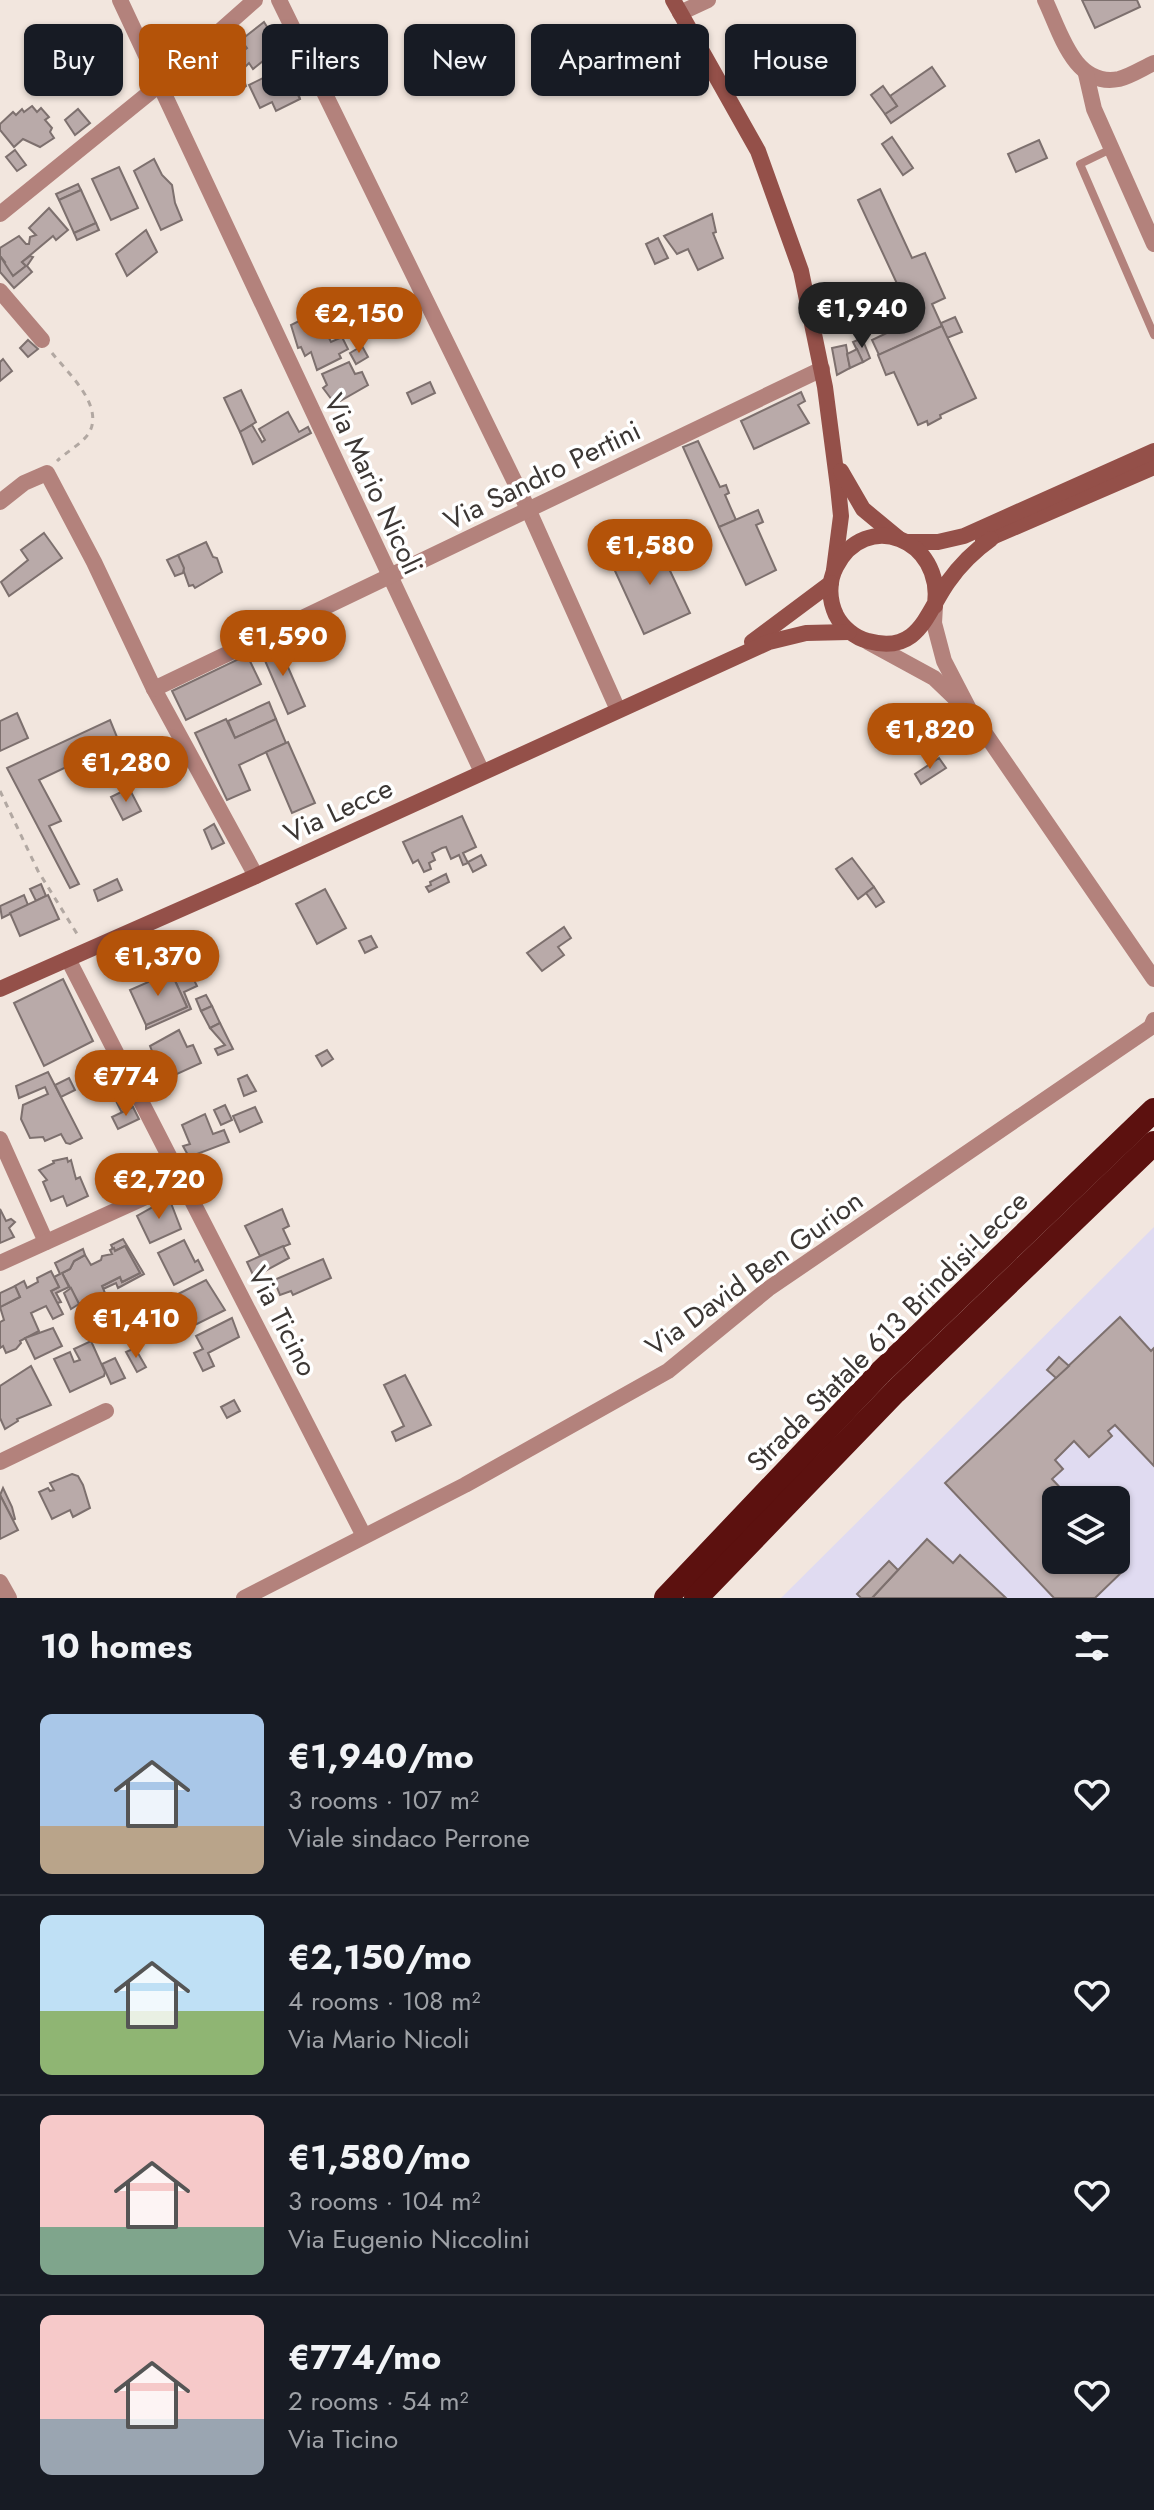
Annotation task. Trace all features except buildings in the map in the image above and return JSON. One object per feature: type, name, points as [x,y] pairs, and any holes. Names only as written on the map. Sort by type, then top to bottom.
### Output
[{"type":"highway","name":"Strada Statale 613 Brindisi-Lecce","points":[[666,1598],[881,1372],[1154,1110]]},
{"type":"highway","name":"Strada Statale 613 Brindisi-Lecce","points":[[696,1598],[895,1392],[1154,1143]]},
{"type":"street","name":"Via Mario Nicoli","points":[[120,0],[139,41]]},
{"type":"street","points":[[228,24],[255,0]]},
{"type":"street","points":[[279,0],[529,511],[618,710]]},
{"type":"street","points":[[708,0],[677,6],[758,151],[801,271],[822,369],[841,516],[831,601],[838,618],[849,632],[934,678],[971,713]]},
{"type":"street","points":[[1045,0],[1074,62],[1086,74],[1094,109],[1154,244]]},
{"type":"street","points":[[1086,74],[1119,79],[1154,63]]},
{"type":"street","points":[[0,214],[145,96]]},
{"type":"street","name":"Via Mario Nicoli","points":[[164,96],[482,772]]},
{"type":"street","points":[[0,291],[42,340]]},
{"type":"street","name":"Via Sandro Pertini","points":[[154,689],[822,369]]},
{"type":"street","points":[[831,436],[842,475],[852,494],[881,526],[927,559],[937,590],[934,623],[944,661],[971,713],[1154,979]]},
{"type":"street","points":[[907,542],[938,542],[964,536],[1154,451]]},
{"type":"street","points":[[832,576],[854,545],[883,536],[952,550],[991,539],[1154,467]]},
{"type":"street","points":[[0,502],[24,483],[47,473],[94,562],[154,689],[256,876]]},
{"type":"street","points":[[865,641],[882,644],[899,642],[915,634],[927,621],[961,566],[991,539]]},
{"type":"street","name":"Via Lecce","points":[[695,674],[769,631],[832,576]]},
{"type":"street","name":"Via Lecce","points":[[0,989],[256,876],[695,674],[787,637],[849,632]]},
{"type":"street","name":"Via Ticino","points":[[68,959],[364,1536]]},
{"type":"street","name":"Via David Ben Gurion","points":[[244,1598],[465,1485],[668,1371],[768,1289],[1151,1027],[1154,1020]]},
{"type":"street","points":[[0,1139],[46,1242]]},
{"type":"street","points":[[0,1263],[181,1181]]},
{"type":"street","points":[[0,1462],[106,1411]]},
{"type":"street","points":[[0,1582],[9,1598]]},
{"type":"lane","points":[[1111,149],[1080,164],[1154,335]]},
{"type":"path","points":[[42,340],[86,395],[93,415],[90,432],[47,473]]},
{"type":"path","points":[[0,791],[38,871],[87,951]]},
{"type":"shaded area","points":[[1154,1227],[1154,1598],[781,1598]]}]
